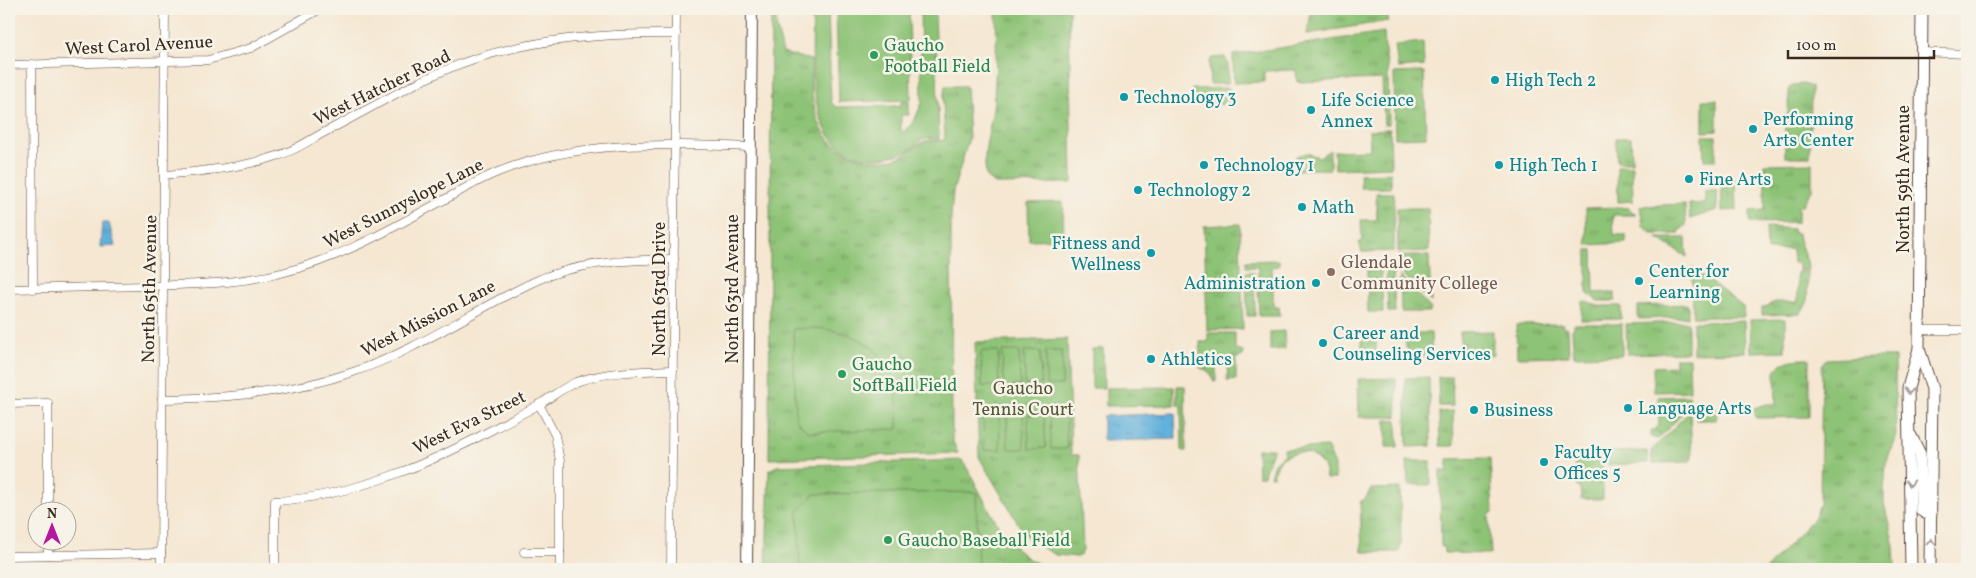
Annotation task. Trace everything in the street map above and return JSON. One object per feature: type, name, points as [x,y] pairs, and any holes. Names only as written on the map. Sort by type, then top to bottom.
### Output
[{"type":"main road","name":"North 59th Avenue","points":[[1911,569],[1908,388],[1919,349],[1922,9]]},
{"type":"main road","name":"North 59th Avenue","points":[[1919,349],[1932,389],[1930,569]]},
{"type":"main road","points":[[1910,434],[1920,454],[1921,510],[1931,514]]},
{"type":"street","name":"North 65th Avenue","points":[[161,569],[165,9]]},
{"type":"street","name":"West Carol Avenue","points":[[9,65],[208,60],[251,48],[320,9]]},
{"type":"street","name":"North 63rd Drive","points":[[671,569],[676,9]]},
{"type":"street","name":"North 63rd Avenue","points":[[747,569],[749,147],[752,9]]},
{"type":"street","name":"West Hatcher Road","points":[[165,174],[217,170],[278,156],[416,84],[473,59],[538,42],[629,34],[676,34]]},
{"type":"street","points":[[1922,52],[1967,54]]},
{"type":"street","points":[[32,64],[33,289]]},
{"type":"street","name":"West Sunnyslope Lane","points":[[9,289],[237,282],[286,272],[320,261],[387,231],[479,181],[518,165],[544,158],[570,152],[608,147],[749,147]]},
{"type":"street","name":"West Mission Lane","points":[[162,399],[253,395],[286,390],[346,375],[404,351],[516,290],[549,275],[597,263],[620,260],[674,259]]},
{"type":"street","points":[[1919,330],[1967,330]]},
{"type":"street","name":"West Eva Street","points":[[275,569],[275,501],[299,500],[318,496],[390,475],[448,453],[574,383],[601,375],[635,371],[673,370]]},
{"type":"street","points":[[9,404],[48,403],[48,500]]},
{"type":"street","points":[[539,404],[554,435],[560,461],[560,569]]},
{"type":"street","points":[[48,550],[48,555]]},
{"type":"street","points":[[524,552],[560,552]]},
{"type":"street","points":[[9,556],[161,553]]},
{"type":"green space","points":[[771,9],[779,9],[776,25],[783,53],[811,60],[813,102],[821,127],[838,148],[851,155],[872,160],[888,160],[902,155],[925,141],[945,140],[943,101],[945,86],[966,86],[969,138],[953,191],[951,216],[952,439],[958,453],[769,459]]},
{"type":"green space","points":[[813,9],[828,9],[831,102],[836,107],[900,106],[901,102],[909,102],[909,115],[901,115],[901,130],[903,132],[914,121],[922,103],[920,9],[935,9],[939,139],[924,139],[904,152],[879,158],[854,155],[836,143],[824,126],[817,104],[813,79]]},
{"type":"green space","name":"Gaucho Football Field","points":[[836,9],[909,9],[911,100],[839,102]]},
{"type":"green space","points":[[996,9],[1069,9],[1072,183],[996,184],[987,176],[985,166],[986,149],[995,84]]},
{"type":"green space","points":[[1312,9],[1388,9],[1388,21],[1307,34]]},
{"type":"green space","points":[[1384,32],[1388,70],[1389,124],[1384,124],[1382,79],[1297,82],[1296,70],[1264,71],[1264,82],[1234,83],[1233,55]]},
{"type":"green space","points":[[1423,42],[1424,66],[1398,68],[1395,45]]},
{"type":"green space","points":[[1225,57],[1228,65],[1228,84],[1210,84],[1209,62],[1212,58]]},
{"type":"green space","points":[[1424,72],[1426,137],[1395,138],[1394,73]]},
{"type":"green space","points":[[1803,84],[1811,87],[1810,157],[1785,157],[1785,115],[1788,114],[1789,88],[1793,85]]},
{"type":"green space","points":[[1229,88],[1229,104],[1193,104],[1192,89]]},
{"type":"green space","points":[[1703,100],[1717,100],[1717,131],[1703,132]]},
{"type":"green space","points":[[1390,129],[1391,167],[1335,169],[1334,151],[1370,150],[1369,130]]},
{"type":"green space","points":[[1703,136],[1716,136],[1716,160],[1704,160]]},
{"type":"green space","points":[[1616,138],[1631,138],[1632,162],[1617,162]]},
{"type":"green space","points":[[1330,150],[1330,169],[1294,170],[1301,168],[1304,164],[1303,161],[1296,159],[1296,156],[1307,153],[1319,157]]},
{"type":"green space","points":[[1812,163],[1812,190],[1802,205],[1798,206],[1798,222],[1750,223],[1750,211],[1765,210],[1765,164]]},
{"type":"green space","points":[[1617,166],[1632,166],[1633,201],[1618,202]]},
{"type":"green space","points":[[1391,173],[1391,188],[1361,188],[1360,174]]},
{"type":"green space","points":[[1721,181],[1736,181],[1737,210],[1722,211]]},
{"type":"green space","points":[[1705,191],[1717,191],[1717,210],[1690,219],[1689,204],[1705,204]]},
{"type":"green space","points":[[1376,193],[1394,193],[1394,251],[1362,252],[1359,242],[1362,241],[1361,220],[1377,220]]},
{"type":"green space","points":[[1063,202],[1064,239],[1029,240],[1028,203]]},
{"type":"green space","points":[[1685,204],[1686,226],[1680,230],[1679,234],[1652,234],[1643,226],[1640,206]]},
{"type":"green space","points":[[1397,208],[1428,208],[1429,251],[1398,252]]},
{"type":"green space","points":[[1586,208],[1629,208],[1636,215],[1613,215],[1614,235],[1626,235],[1626,243],[1587,245]]},
{"type":"green space","points":[[1240,224],[1241,280],[1238,284],[1206,285],[1204,226]]},
{"type":"green space","points":[[1766,227],[1793,229],[1793,233],[1798,233],[1807,260],[1808,270],[1799,270],[1799,263],[1793,263],[1792,249],[1767,250]]},
{"type":"green space","points":[[1657,238],[1686,238],[1687,257]]},
{"type":"green space","points":[[1587,250],[1593,250],[1594,293],[1615,292],[1615,301],[1598,301],[1587,293]]},
{"type":"green space","points":[[1398,256],[1429,256],[1431,302],[1398,270]]},
{"type":"green space","points":[[1279,260],[1279,266],[1272,267],[1272,278],[1267,279],[1267,282],[1258,282],[1258,267],[1246,267],[1246,261]]},
{"type":"green space","points":[[1692,267],[1743,307],[1744,317],[1693,317]]},
{"type":"green space","points":[[1386,269],[1393,269],[1395,312],[1388,312]]},
{"type":"green space","points":[[1367,270],[1381,270],[1383,312],[1368,312]]},
{"type":"green space","points":[[1246,272],[1254,272],[1255,316],[1247,316]]},
{"type":"green space","points":[[1797,272],[1808,272],[1807,303],[1800,314],[1762,315],[1762,308],[1775,302],[1798,302]]},
{"type":"green space","points":[[1400,276],[1431,309],[1430,312],[1401,312]]},
{"type":"green space","points":[[1258,286],[1267,286],[1268,289],[1273,288],[1273,307],[1279,307],[1280,316],[1259,316]]},
{"type":"green space","points":[[1242,289],[1243,329],[1207,330],[1206,290]]},
{"type":"green space","points":[[1586,301],[1598,306],[1621,306],[1621,319],[1581,320],[1582,302]]},
{"type":"green space","points":[[1688,304],[1688,317],[1638,319],[1638,306]]},
{"type":"green space","points":[[1785,319],[1785,351],[1751,352],[1750,320]]},
{"type":"green space","points":[[1744,321],[1745,352],[1693,353],[1693,322]]},
{"type":"green space","points":[[1688,322],[1688,352],[1627,354],[1626,324]]},
{"type":"green space","points":[[1563,324],[1563,328],[1568,328],[1569,356],[1517,357],[1516,325]]},
{"type":"green space","points":[[1574,324],[1622,324],[1622,355],[1574,356],[1572,331]]},
{"type":"green space","name":"Gaucho SoftBall Field","points":[[816,328],[856,338],[870,347],[881,358],[895,388],[898,429],[808,432],[796,420],[793,329]]},
{"type":"green space","points":[[1284,331],[1285,349],[1270,350],[1270,332]]},
{"type":"green space","points":[[1493,331],[1493,355],[1461,356],[1460,332]]},
{"type":"green space","points":[[1208,333],[1235,333],[1235,349],[1243,352],[1243,356],[1236,358],[1236,380],[1227,381],[1228,365],[1219,357],[1216,359],[1216,382],[1213,381],[1209,372],[1200,368],[1200,342],[1208,342]]},
{"type":"green space","points":[[1405,333],[1431,333],[1432,356],[1419,356],[1411,353],[1406,346]]},
{"type":"green space","points":[[1362,334],[1376,334],[1376,357],[1362,357]]},
{"type":"green space","name":"Gaucho Tennis Court","points":[[1067,339],[1071,455],[1079,455],[1083,550],[1081,555],[1077,557],[1056,555],[1033,543],[1023,532],[979,457],[975,342]]},
{"type":"green space","points":[[1103,348],[1104,388],[1092,388],[1092,349]]},
{"type":"green space","points":[[981,351],[998,351],[999,386],[982,386]]},
{"type":"green space","points":[[1002,351],[1019,351],[1020,386],[1004,387]]},
{"type":"green space","points":[[1024,351],[1040,351],[1041,385],[1025,385]]},
{"type":"green space","points":[[1046,351],[1062,351],[1062,385],[1046,385]]},
{"type":"green space","points":[[1895,357],[1896,436],[1886,463],[1884,503],[1894,546],[1895,569],[1766,569],[1815,517],[1820,504],[1822,366],[1824,361],[1827,359]]},
{"type":"green space","points":[[1675,358],[1689,358],[1690,391],[1654,392],[1653,367],[1675,366]]},
{"type":"green space","points":[[1809,359],[1809,417],[1756,418],[1754,408],[1767,404],[1776,404],[1775,370],[1786,362]]},
{"type":"green space","points":[[1429,377],[1431,446],[1407,447],[1405,378]]},
{"type":"green space","points":[[1438,377],[1452,377],[1453,406],[1439,406]]},
{"type":"green space","points":[[1396,378],[1397,417],[1359,417],[1358,379]]},
{"type":"green space","points":[[1177,386],[1185,386],[1186,451],[1182,451],[1181,405],[1177,405]]},
{"type":"green space","points":[[1174,387],[1174,405],[1106,406],[1106,388]]},
{"type":"green space","points":[[1689,396],[1690,406],[1658,439],[1651,437],[1651,430],[1655,430],[1659,425],[1658,397]]},
{"type":"green space","points":[[1695,406],[1707,406],[1718,409],[1716,420],[1696,420]]},
{"type":"green space","points":[[1453,411],[1454,446],[1440,446],[1439,412]]},
{"type":"green space","points":[[1690,411],[1692,458],[1689,462],[1652,463],[1651,451]]},
{"type":"green space","points":[[1023,414],[1024,449],[1008,449],[1007,415]]},
{"type":"green space","points":[[1044,414],[1046,448],[1029,449],[1028,415]]},
{"type":"green space","points":[[1050,414],[1066,414],[1067,449],[1051,449]]},
{"type":"green space","points":[[999,415],[1000,450],[984,450],[983,416]]},
{"type":"green space","points":[[1386,420],[1397,420],[1398,447],[1386,447]]},
{"type":"green space","points":[[1327,447],[1335,465],[1335,479],[1326,479],[1324,468],[1318,460],[1310,455],[1301,453],[1283,458],[1277,465],[1273,476],[1270,476],[1274,463],[1284,454],[1284,449]]},
{"type":"green space","points":[[1257,449],[1273,449],[1264,476],[1258,476]]},
{"type":"green space","points":[[1647,451],[1648,463],[1608,465],[1608,452]]},
{"type":"green space","points":[[1490,458],[1493,512],[1489,516],[1491,554],[1444,553],[1444,548],[1441,546],[1440,471],[1448,471],[1448,459]]},
{"type":"green space","points":[[1602,459],[1603,499],[1581,499],[1580,487],[1577,487],[1575,460]]},
{"type":"green space","points":[[962,460],[1006,537],[1026,557],[1050,569],[766,569],[769,470],[777,466]]},
{"type":"green space","points":[[1407,461],[1431,461],[1431,485],[1408,485]]},
{"type":"green space","points":[[1400,488],[1401,545],[1399,552],[1362,552],[1360,502],[1365,499],[1371,489]]},
{"type":"green space","name":"Gaucho Baseball Field","points":[[976,492],[978,569],[800,569],[798,511],[814,494]]},
{"type":"water","points":[[102,223],[109,223],[115,246],[100,247]]},
{"type":"water","points":[[1175,413],[1176,439],[1103,441],[1103,416]]},
{"type":"place","name":"Gaucho Football Field","points":[[874,55]]},
{"type":"place","name":"High Tech 2","points":[[1495,80]]},
{"type":"place","name":"Technology 3","points":[[1124,97]]},
{"type":"place","name":"Life Science Annex","points":[[1311,110]]},
{"type":"place","name":"Performing Arts Center","points":[[1753,129]]},
{"type":"place","name":"Technology 1","points":[[1204,165]]},
{"type":"place","name":"High Tech 1","points":[[1499,165]]},
{"type":"place","name":"Fine Arts","points":[[1689,179]]},
{"type":"place","name":"Technology 2","points":[[1138,190]]},
{"type":"place","name":"Math","points":[[1302,207]]},
{"type":"place","name":"Fitness and Wellness","points":[[1151,253]]},
{"type":"place","name":"Glendale Community College","points":[[1331,272]]},
{"type":"place","name":"Center for Learning","points":[[1639,281]]},
{"type":"place","name":"Administration","points":[[1316,283]]},
{"type":"place","name":"Career and Counseling Services","points":[[1323,343]]},
{"type":"place","name":"Athletics","points":[[1151,359]]},
{"type":"place","name":"Gaucho SoftBall Field","points":[[842,374]]},
{"type":"place","name":"Language Arts","points":[[1628,408]]},
{"type":"place","name":"Business","points":[[1474,410]]},
{"type":"place","name":"Faculty Offices 5","points":[[1544,462]]},
{"type":"place","name":"Gaucho Baseball Field","points":[[888,540]]}]
